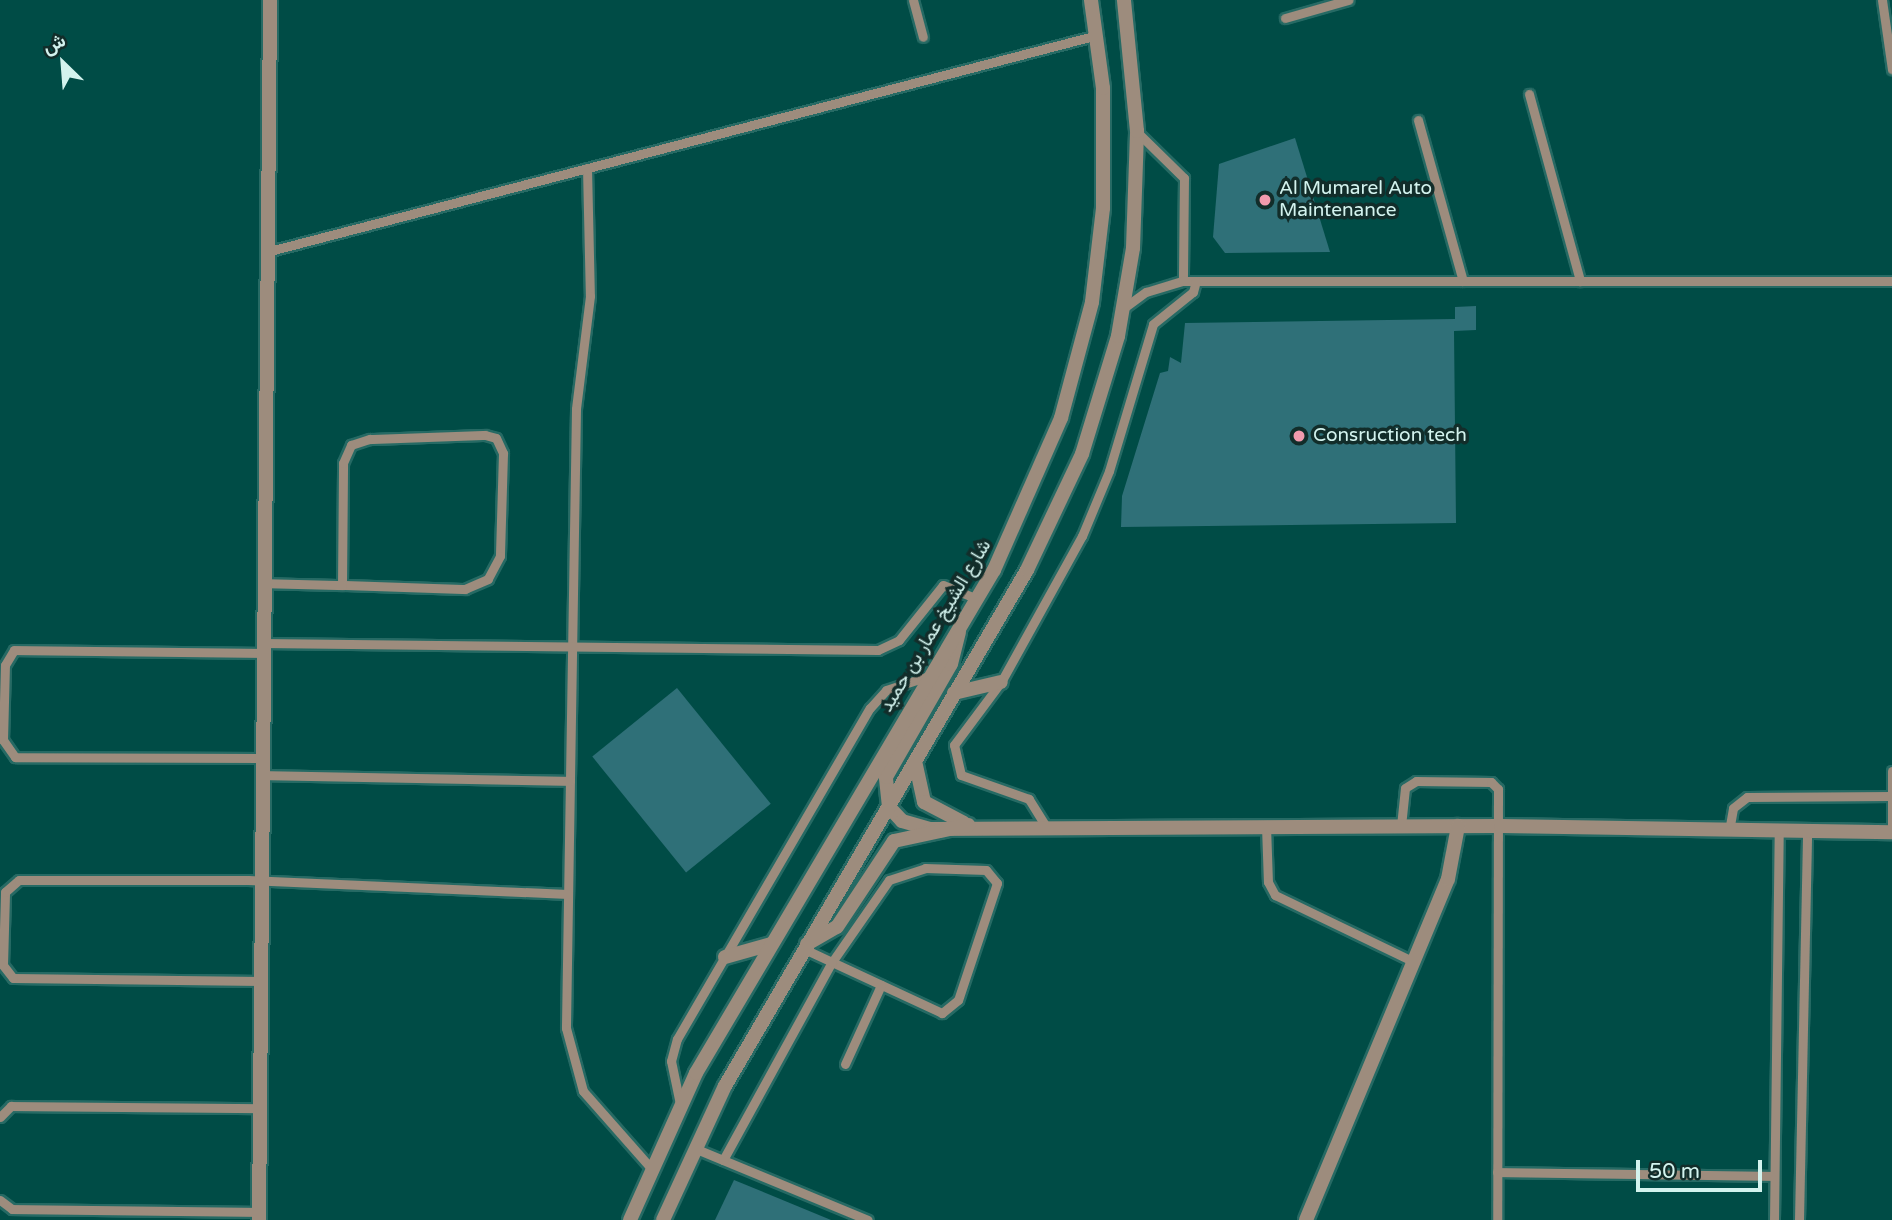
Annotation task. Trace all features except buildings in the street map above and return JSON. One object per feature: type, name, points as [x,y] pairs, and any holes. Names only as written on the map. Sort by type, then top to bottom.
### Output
[{"type":"street","points":[[259,1216],[262,648],[270,0]]},
{"type":"street","name":"شارع الشيخ عمار بن حميد","points":[[630,1220],[680,1104],[771,944],[977,599],[1050,446],[1086,332],[1103,208],[1097,35],[1091,0]]},
{"type":"street","points":[[663,1220],[694,1148],[805,947],[889,807],[1066,492],[1102,395],[1125,307],[1137,131],[1124,0]]},
{"type":"street","points":[[889,807],[886,777],[955,656],[959,627]]},
{"type":"street","points":[[954,693],[1001,682]]},
{"type":"street","points":[[915,761],[925,802],[968,825]]},
{"type":"street","points":[[889,807],[920,828],[968,825],[1501,825],[1892,832]]},
{"type":"street","points":[[805,947],[837,927],[894,841],[968,825]]},
{"type":"street","points":[[1306,1220],[1453,867],[1458,826]]},
{"type":"street","points":[[725,957],[771,944]]},
{"type":"lane","points":[[912,0],[923,37]]},
{"type":"lane","points":[[1285,18],[1348,0]]},
{"type":"lane","points":[[1882,0],[1892,69]]},
{"type":"lane","points":[[266,252],[1097,35]]},
{"type":"lane","points":[[1529,94],[1580,281]]},
{"type":"lane","points":[[1418,120],[1463,281]]},
{"type":"lane","points":[[1137,131],[1184,178],[1183,281]]},
{"type":"lane","points":[[587,168],[590,296],[576,409],[568,894],[570,1061],[592,1105],[651,1168]]},
{"type":"lane","points":[[1125,307],[1183,281],[1892,281]]},
{"type":"lane","points":[[1045,825],[1029,799],[967,780],[953,760],[958,738],[1001,682],[1096,504],[1153,324],[1193,292],[1196,281]]},
{"type":"lane","points":[[263,583],[465,589],[488,579],[500,556],[500,442],[485,435],[370,439],[351,445],[343,463],[342,585]]},
{"type":"lane","points":[[262,758],[20,757],[7,752],[3,740],[5,665],[15,650],[573,647],[878,650],[899,640],[938,588],[955,586],[977,599]]},
{"type":"lane","points":[[680,1104],[674,1046],[725,957],[874,701],[893,686],[929,676]]},
{"type":"lane","points":[[1892,771],[1892,832]]},
{"type":"lane","points":[[262,775],[570,780]]},
{"type":"lane","points":[[1401,826],[1405,788],[1451,779],[1491,782],[1498,789],[1501,825],[1497,1220]]},
{"type":"lane","points":[[1728,831],[1733,808],[1747,797],[1892,796]]},
{"type":"lane","points":[[1266,825],[1268,882],[1275,895],[1414,962]]},
{"type":"lane","points":[[1774,1220],[1779,831]]},
{"type":"lane","points":[[1799,1220],[1807,831]]},
{"type":"lane","points":[[723,1160],[832,962],[880,890],[900,873],[925,868],[991,873],[997,889],[952,1009],[937,1012],[832,962],[805,947]]},
{"type":"lane","points":[[261,981],[18,979],[6,973],[3,961],[5,892],[14,881],[261,880],[568,894]]},
{"type":"lane","points":[[845,1064],[881,985]]},
{"type":"lane","points":[[0,1117],[15,1105],[260,1108]]},
{"type":"lane","points":[[694,1148],[868,1220]]},
{"type":"lane","points":[[1497,1172],[1774,1176]]},
{"type":"lane","points":[[0,1200],[12,1209],[259,1216]]},
{"type":"place","name":"Al Mumarel Auto Maintenance","points":[[1265,200]]},
{"type":"place","name":"Consruction tech","points":[[1299,436]]}]
